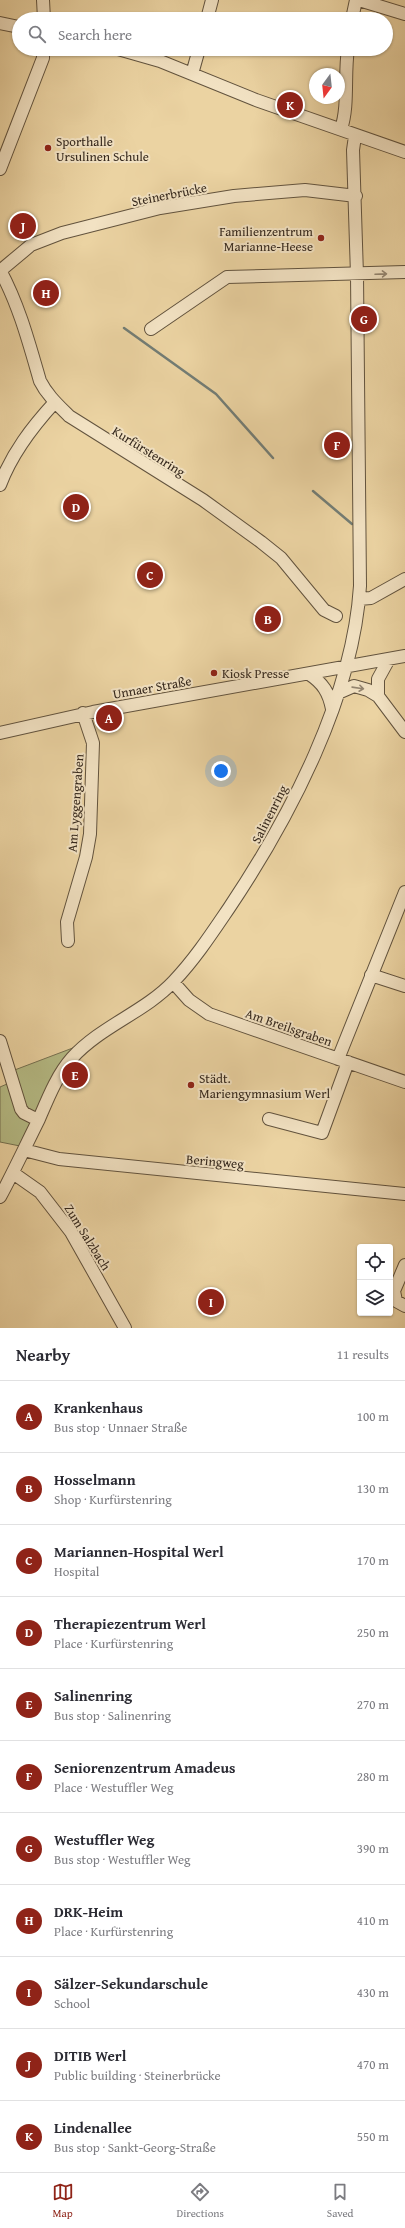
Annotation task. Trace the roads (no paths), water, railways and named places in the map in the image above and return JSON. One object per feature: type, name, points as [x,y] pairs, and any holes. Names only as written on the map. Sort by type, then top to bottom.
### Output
[{"type":"street","points":[[43,0],[44,12]]},
{"type":"street","points":[[209,12],[212,0]]},
{"type":"street","points":[[353,12],[356,0]]},
{"type":"street","points":[[359,0],[405,14]]},
{"type":"street","points":[[0,23],[12,26]]},
{"type":"street","points":[[0,170],[42,56]]},
{"type":"street","points":[[142,56],[160,61],[256,100],[341,129],[355,136],[405,152]]},
{"type":"street","points":[[192,74],[197,56]]},
{"type":"street","points":[[341,129],[344,114],[345,71],[347,56]]},
{"type":"street","name":"Salinenring","points":[[0,1197],[13,1173],[52,1089],[72,1059],[89,1043],[138,1010],[173,982],[199,951],[267,849],[314,754],[338,693],[347,666],[359,599],[356,196],[353,150],[355,136]]},
{"type":"street","name":"Steinerbrücke","points":[[0,270],[31,245],[62,233],[160,208],[234,196],[305,190],[356,196]]},
{"type":"street","name":"Kurfürstenring","points":[[0,270],[11,290],[40,381],[45,390],[68,416],[203,500],[261,542],[281,558],[324,610],[336,616]]},
{"type":"street","points":[[151,329],[227,277],[357,275],[405,272]]},
{"type":"street","points":[[0,485],[6,469],[32,427],[55,402]]},
{"type":"street","points":[[359,599],[371,598],[405,579]]},
{"type":"street","name":"Unnaer Straße","points":[[0,733],[83,713],[405,656]]},
{"type":"street","points":[[378,696],[378,679],[389,659]]},
{"type":"street","points":[[309,674],[322,684],[328,692],[332,709]]},
{"type":"street","points":[[338,693],[354,686],[368,690],[378,696],[405,732]]},
{"type":"street","name":"Am Lyggengraben","points":[[68,941],[67,922],[86,857],[90,826],[93,743],[83,713]]},
{"type":"street","points":[[269,1119],[322,1133],[343,1061],[371,975],[405,892]]},
{"type":"street","points":[[371,975],[405,986]]},
{"type":"street","name":"Am Breilsgraben","points":[[173,982],[188,1000],[209,1014],[405,1082]]},
{"type":"street","points":[[0,1040],[21,1109],[24,1113],[38,1120]]},
{"type":"street","name":"Beringweg","points":[[24,1150],[54,1158],[152,1170],[405,1194]]},
{"type":"street","name":"Zum Salzbach","points":[[13,1173],[45,1196],[71,1232],[125,1328]]},
{"type":"street","points":[[405,1265],[394,1290],[396,1301],[405,1306]]},
{"type":"waterway","points":[[124,328],[216,394],[273,458]]},
{"type":"waterway","points":[[313,491],[352,524]]},
{"type":"place","name":"Lindenallee","points":[[290,105]]},
{"type":"place","name":"Sporthalle Ursulinen Schule","points":[[48,148]]},
{"type":"place","name":"DITIB Werl","points":[[23,226]]},
{"type":"place","name":"Familienzentrum Marianne-Heese","points":[[321,238]]},
{"type":"place","name":"DRK-Heim","points":[[46,293]]},
{"type":"place","name":"Westuffler Weg","points":[[364,319]]},
{"type":"place","name":"Seniorenzentrum Amadeus","points":[[337,445]]},
{"type":"place","name":"Therapiezentrum Werl","points":[[76,507]]},
{"type":"place","name":"Mariannen-Hospital Werl","points":[[150,575]]},
{"type":"place","name":"Hosselmann","points":[[268,619]]},
{"type":"place","name":"Kiosk Presse","points":[[214,673]]},
{"type":"place","name":"Krankenhaus","points":[[109,718]]},
{"type":"place","name":"Salinenring","points":[[75,1075]]},
{"type":"place","name":"Städt. Mariengymnasium Werl","points":[[191,1085]]},
{"type":"place","name":"Sälzer-Sekundarschule","points":[[211,1302]]}]
